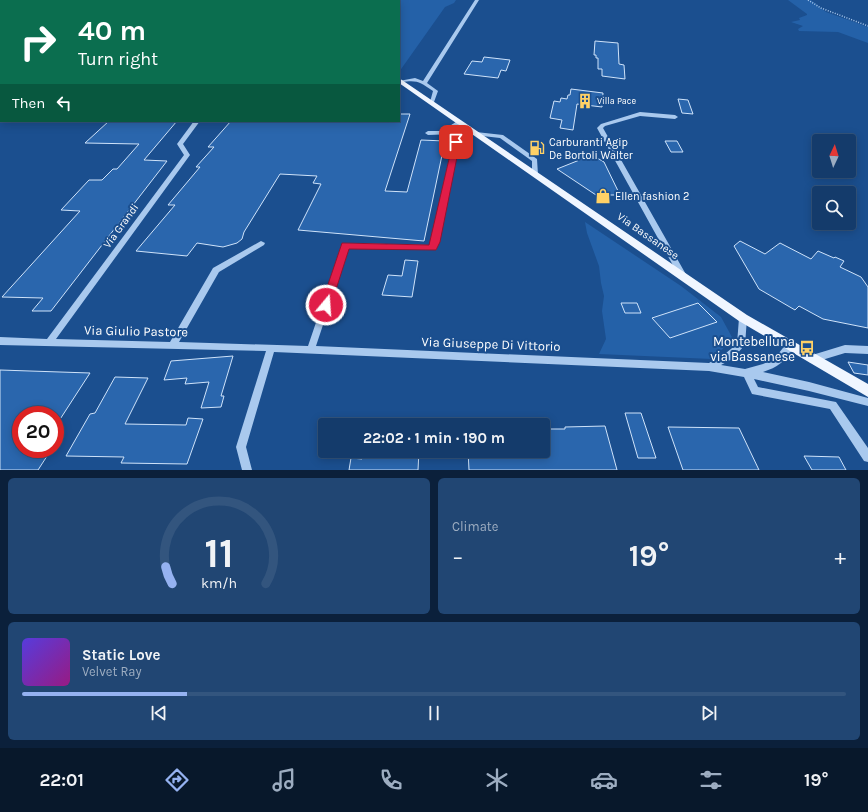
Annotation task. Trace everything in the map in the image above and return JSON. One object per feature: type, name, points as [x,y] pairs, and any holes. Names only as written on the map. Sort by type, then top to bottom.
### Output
[{"type":"main road","name":"Via Bassanese","points":[[400,80],[743,318],[868,391]]},
{"type":"street","points":[[424,83],[477,0]]},
{"type":"street","points":[[400,80],[415,79],[436,91],[432,102]]},
{"type":"street","points":[[675,118],[640,114],[603,124],[600,128],[684,278]]},
{"type":"street","name":"Via Grandi","points":[[49,342],[187,155],[180,144],[196,122]]},
{"type":"street","points":[[458,132],[450,128],[459,122]]},
{"type":"street","points":[[428,133],[458,132]]},
{"type":"street","points":[[311,350],[346,246],[433,248],[458,132]]},
{"type":"street","points":[[173,345],[216,270],[261,243]]},
{"type":"street","points":[[709,367],[729,356],[741,345],[743,318]]},
{"type":"street","name":"Via Giulio Pastore","points":[[0,341],[271,348]]},
{"type":"street","name":"Via Giuseppe Di Vittorio","points":[[747,372],[768,367],[781,359],[790,346]]},
{"type":"street","points":[[247,470],[241,448],[271,348]]},
{"type":"street","name":"Via Giuseppe Di Vittorio","points":[[271,348],[709,367],[747,372],[868,402]]},
{"type":"street","points":[[811,359],[845,349],[868,350]]},
{"type":"street","points":[[747,372],[755,391],[833,405],[868,457]]},
{"type":"path","points":[[808,0],[821,8],[868,26]]},
{"type":"shaded area","points":[[400,0],[456,0],[454,3],[445,7],[400,71]]},
{"type":"shaded area","points":[[788,0],[811,0],[826,12],[868,27],[868,43],[838,32],[799,31],[798,29],[803,26],[791,22],[800,20],[799,18],[807,14]]},
{"type":"shaded area","points":[[585,222],[681,286],[721,317],[733,339],[712,359],[599,354],[606,339],[602,311],[604,296],[599,266],[587,233]]},
{"type":"building","points":[[595,41],[618,43],[619,64],[624,65],[625,79],[602,76],[602,69],[598,69],[598,58],[594,55]]},
{"type":"building","points":[[484,57],[510,60],[506,71],[501,70],[498,78],[464,74],[472,61],[482,62]]},
{"type":"building","points":[[571,89],[603,93],[602,107],[577,104],[573,130],[560,128],[562,120],[550,118],[554,101],[560,102],[561,98],[567,99],[568,95],[570,95]]},
{"type":"building","points":[[678,99],[688,100],[693,114],[682,113]]},
{"type":"building","points":[[400,114],[410,114],[385,191],[407,192],[421,140],[445,141],[424,241],[298,230],[321,184],[313,183],[317,176],[280,174],[244,232],[242,239],[237,243],[223,247],[197,243],[187,256],[136,251],[175,205],[168,205],[200,167],[196,167],[214,147],[208,147],[230,122],[400,122]]},
{"type":"building","points":[[108,122],[176,122],[144,160],[167,161],[51,311],[32,311],[43,298],[2,297],[80,211],[61,210],[89,180],[102,180],[113,169],[117,169],[139,144],[85,143]]},
{"type":"building","points":[[665,141],[677,141],[683,152],[671,152]]},
{"type":"building","points":[[592,155],[604,162],[620,195],[596,195],[557,169]]},
{"type":"building","points":[[740,241],[765,254],[780,243],[811,259],[818,251],[844,261],[840,267],[861,277],[868,287],[868,328],[823,319],[799,306],[795,310],[759,289],[734,246]]},
{"type":"building","points":[[405,260],[418,261],[412,297],[382,295],[388,275],[402,276]]},
{"type":"building","points":[[621,303],[637,303],[641,313],[625,313]]},
{"type":"building","points":[[698,303],[717,322],[670,338],[652,318]]},
{"type":"building","points":[[233,356],[221,396],[224,396],[221,407],[201,408],[209,382],[185,384],[187,378],[164,380],[171,361]]},
{"type":"building","points":[[848,362],[868,365],[868,375],[854,373]]},
{"type":"building","points":[[0,370],[90,373],[64,413],[64,406],[12,406],[12,458],[46,458],[38,470],[0,470]]},
{"type":"building","points":[[115,377],[148,378],[125,424],[186,425],[188,418],[203,419],[187,464],[121,463],[124,457],[66,456],[90,414],[95,413]]},
{"type":"building","points":[[625,413],[641,413],[656,458],[638,458]]},
{"type":"building","points":[[605,426],[617,470],[469,470],[468,458],[550,458],[550,429],[565,429],[565,427]]},
{"type":"building","points":[[668,427],[739,428],[759,470],[683,470]]},
{"type":"building","points":[[804,456],[839,457],[846,470],[812,470]]},
{"type":"building","points":[[351,458],[419,458],[418,470],[349,470]]},
{"type":"place","name":"Villa Pace","points":[[585,101]]},
{"type":"place","name":"Carburanti Agip De Bortoli Walter","points":[[537,148]]},
{"type":"place","name":"Ellen fashion 2","points":[[603,196]]},
{"type":"place","name":"Montebelluna via Bassanese","points":[[807,348]]},
{"type":"route","points":[[326,305],[346,246],[433,248],[456,142]]}]
